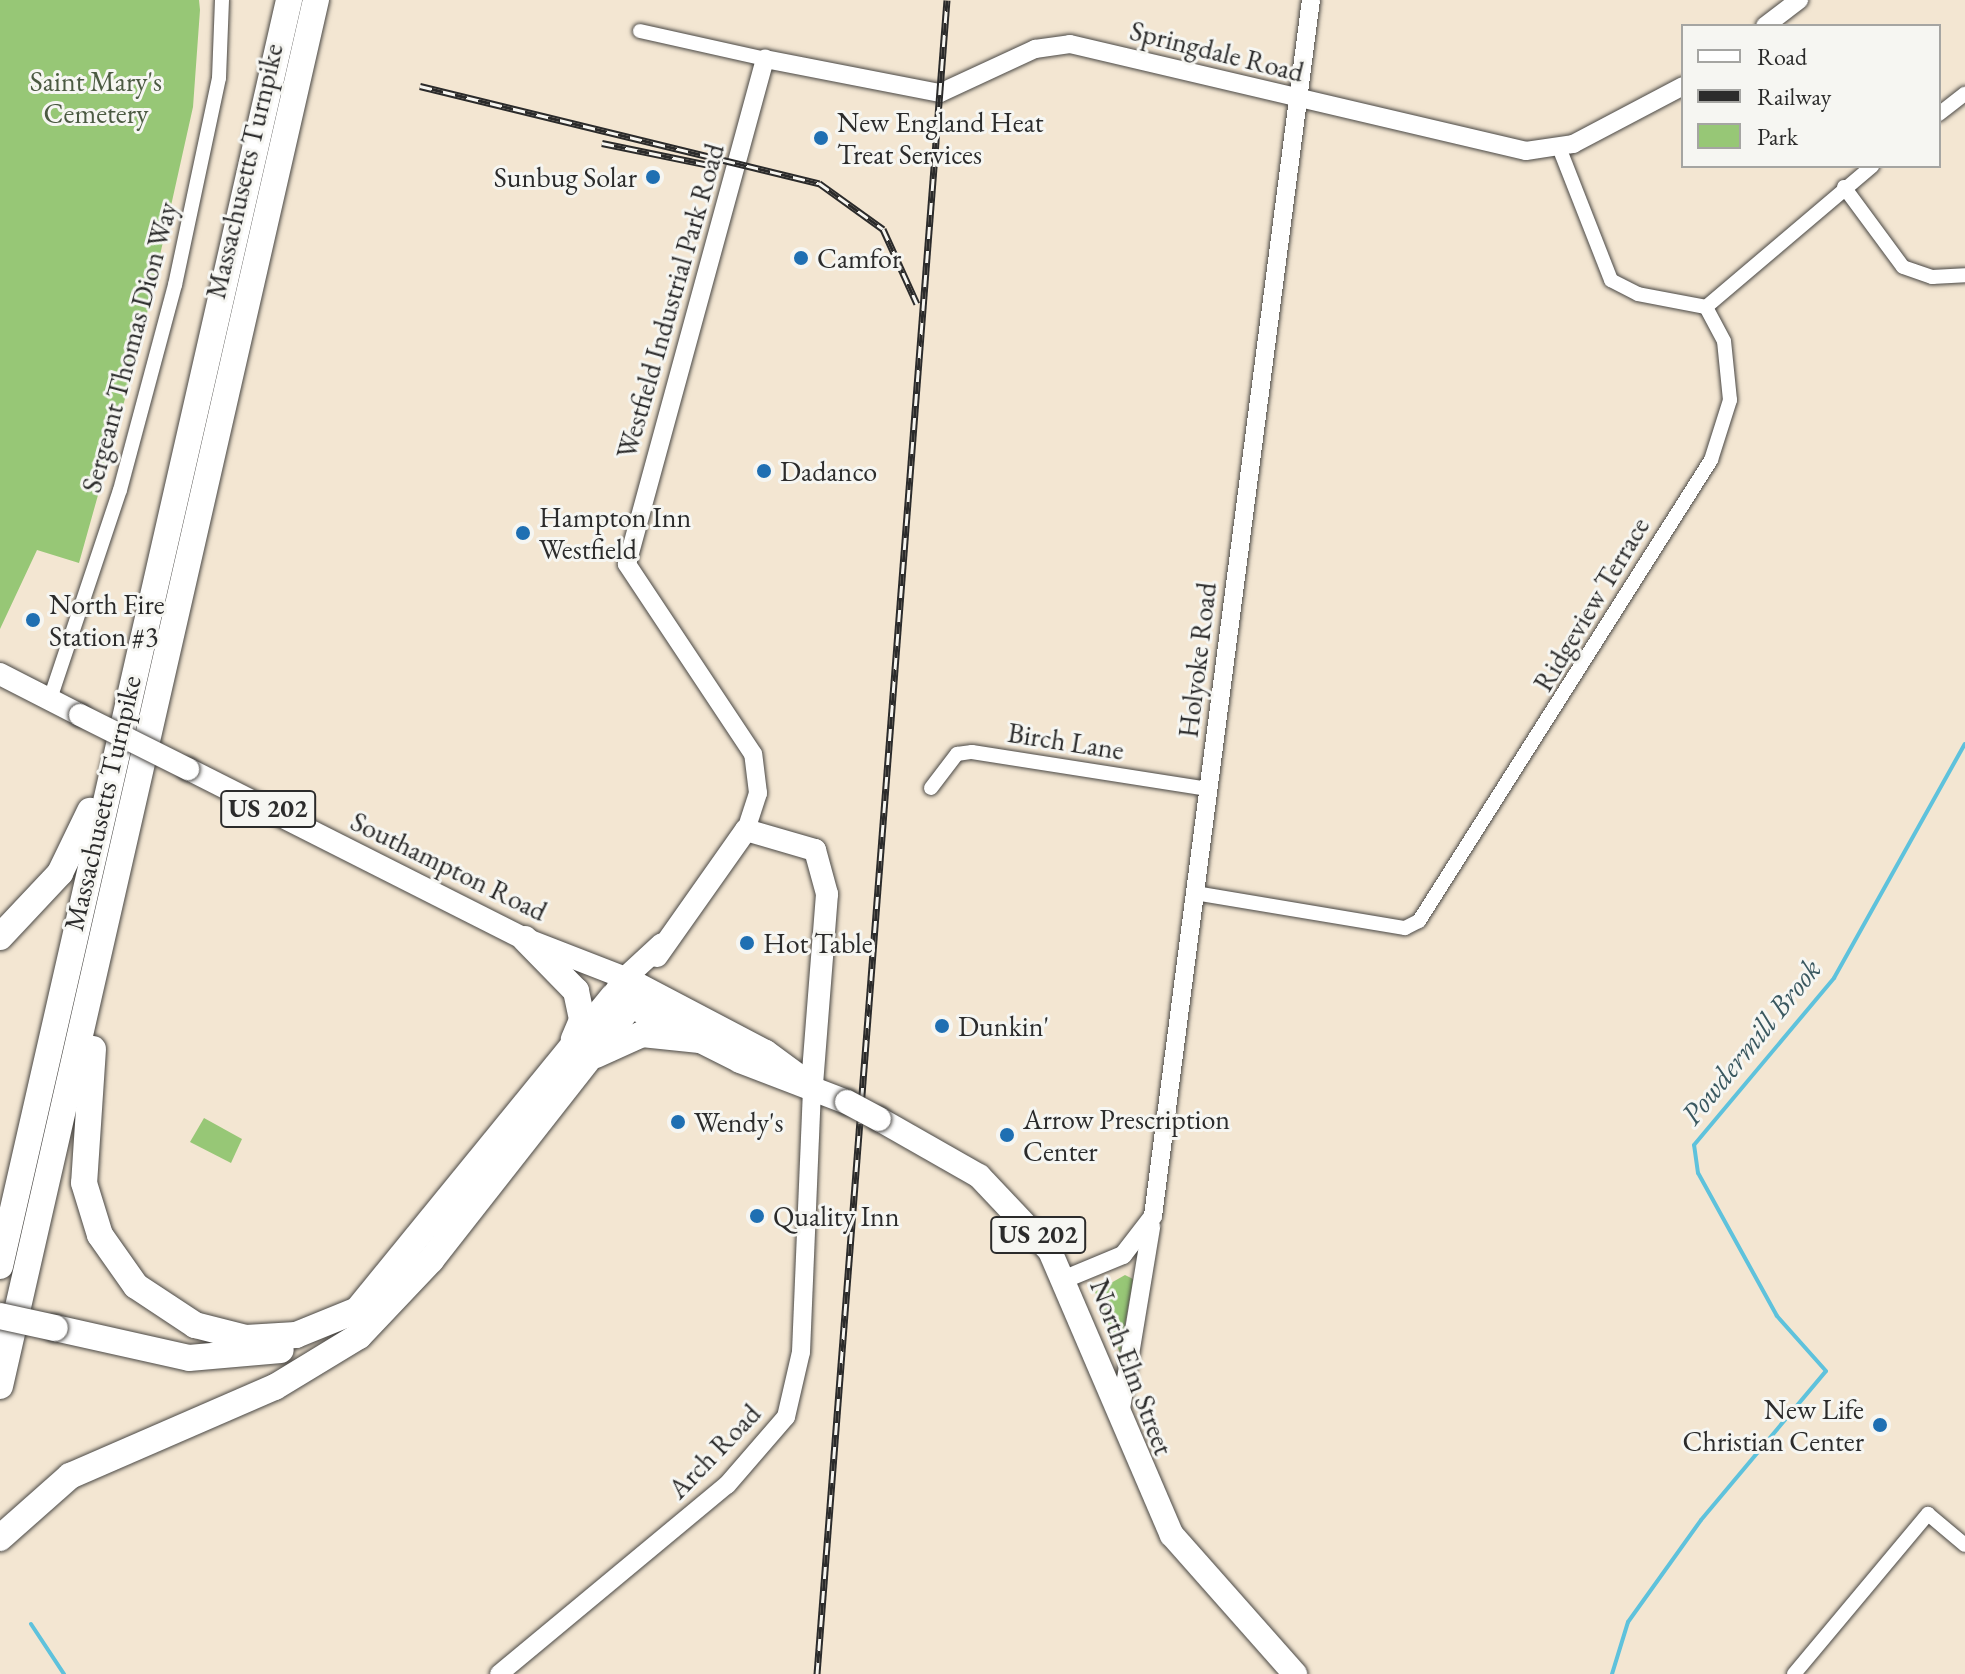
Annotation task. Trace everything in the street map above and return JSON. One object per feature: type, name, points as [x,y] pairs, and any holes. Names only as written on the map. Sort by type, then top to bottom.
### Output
[{"type":"highway","name":"Massachusetts Turnpike","points":[[0,1266],[289,0]]},
{"type":"highway","name":"Massachusetts Turnpike","points":[[0,1386],[145,765],[316,0]]},
{"type":"highway","points":[[0,937],[40,900],[78,842],[185,456]]},
{"type":"highway","points":[[145,765],[83,1120],[84,1183],[96,1226],[143,1292],[212,1331],[285,1337],[366,1314]]},
{"type":"highway","points":[[525,939],[563,971],[580,1001],[582,1020],[570,1063]]},
{"type":"highway","points":[[0,1330],[53,1335],[160,1353],[226,1358],[302,1344],[366,1314],[431,1260],[570,1063],[628,991]]},
{"type":"highway","name":"Southampton Road","points":[[628,991],[783,1062],[812,1086]]},
{"type":"highway","name":"Southampton Road","points":[[628,991],[700,1040],[812,1086],[879,1119]]},
{"type":"highway","points":[[570,1063],[628,1037],[700,1040]]},
{"type":"highway","name":"North Elm Street","points":[[879,1119],[979,1176],[1025,1218],[1065,1279],[1120,1415],[1182,1550],[1295,1674]]},
{"type":"highway","points":[[0,1538],[70,1476],[299,1375],[359,1336],[366,1314]]},
{"type":"highway","points":[[0,1316],[53,1335]]},
{"type":"main road","name":"Southampton Road","points":[[0,674],[525,939],[572,958],[628,991]]},
{"type":"main road","points":[[628,991],[746,830],[797,841],[824,866],[812,1086]]},
{"type":"street","name":"Sergeant Thomas Dion Way","points":[[50,699],[120,490],[175,285],[219,78],[222,0]]},
{"type":"street","name":"Holyoke Road","points":[[1120,1415],[1153,1216],[1311,0]]},
{"type":"street","points":[[1768,24],[1799,0]]},
{"type":"street","name":"Springdale Road","points":[[640,31],[940,93],[1035,49],[1070,44],[1498,146],[1559,147],[1681,87]]},
{"type":"street","name":"Westfield Industrial Park Road","points":[[746,830],[755,807],[753,754],[627,564],[765,59]]},
{"type":"street","points":[[1941,112],[1965,94]]},
{"type":"street","points":[[1559,147],[1611,280],[1638,294],[1706,307],[1869,168]]},
{"type":"street","points":[[1844,187],[1903,267],[1932,277],[1965,275]]},
{"type":"street","name":"Ridgeview Terrace","points":[[1195,893],[1405,928],[1419,921],[1711,460],[1732,382],[1724,341],[1706,307]]},
{"type":"street","name":"Birch Lane","points":[[931,788],[957,754],[972,752],[1208,789]]},
{"type":"street","name":"Arch Road","points":[[499,1674],[684,1524],[761,1452],[786,1417],[801,1352],[812,1086]]},
{"type":"street","points":[[1065,1279],[1123,1255],[1153,1216]]},
{"type":"street","points":[[1794,1674],[1928,1514],[1965,1545]]},
{"type":"green space","name":"Saint Mary's Cemetery","points":[[0,0],[199,0],[200,10],[193,107],[140,345],[79,563],[37,550],[0,629]]},
{"type":"green space","points":[[204,1118],[242,1139],[231,1163],[190,1142]]},
{"type":"green space","points":[[1125,1275],[1133,1279],[1120,1353],[1095,1292]]},
{"type":"waterway","name":"Powdermill Brook","points":[[1612,1674],[1628,1622],[1701,1520],[1826,1371],[1777,1316],[1698,1173],[1694,1145],[1834,978],[1965,744]]},
{"type":"waterway","points":[[31,1624],[64,1674]]},
{"type":"railway","points":[[817,1674],[947,0]]},
{"type":"railway","points":[[420,86],[819,183],[883,229],[917,304]]},
{"type":"railway","points":[[602,143],[709,165]]},
{"type":"place","name":"New England Heat Treat Services","points":[[821,138]]},
{"type":"place","name":"Sunbug Solar","points":[[653,177]]},
{"type":"place","name":"Camfor","points":[[801,258]]},
{"type":"place","name":"Dadanco","points":[[764,471]]},
{"type":"place","name":"Hampton Inn Westfield","points":[[523,533]]},
{"type":"place","name":"North Fire Station #3","points":[[33,620]]},
{"type":"place","name":"Hot Table","points":[[747,943]]},
{"type":"place","name":"Dunkin'","points":[[942,1026]]},
{"type":"place","name":"Wendy's","points":[[678,1122]]},
{"type":"place","name":"Arrow Prescription Center","points":[[1007,1135]]},
{"type":"place","name":"Quality Inn","points":[[757,1216]]},
{"type":"place","name":"New Life Christian Center","points":[[1880,1425]]}]
